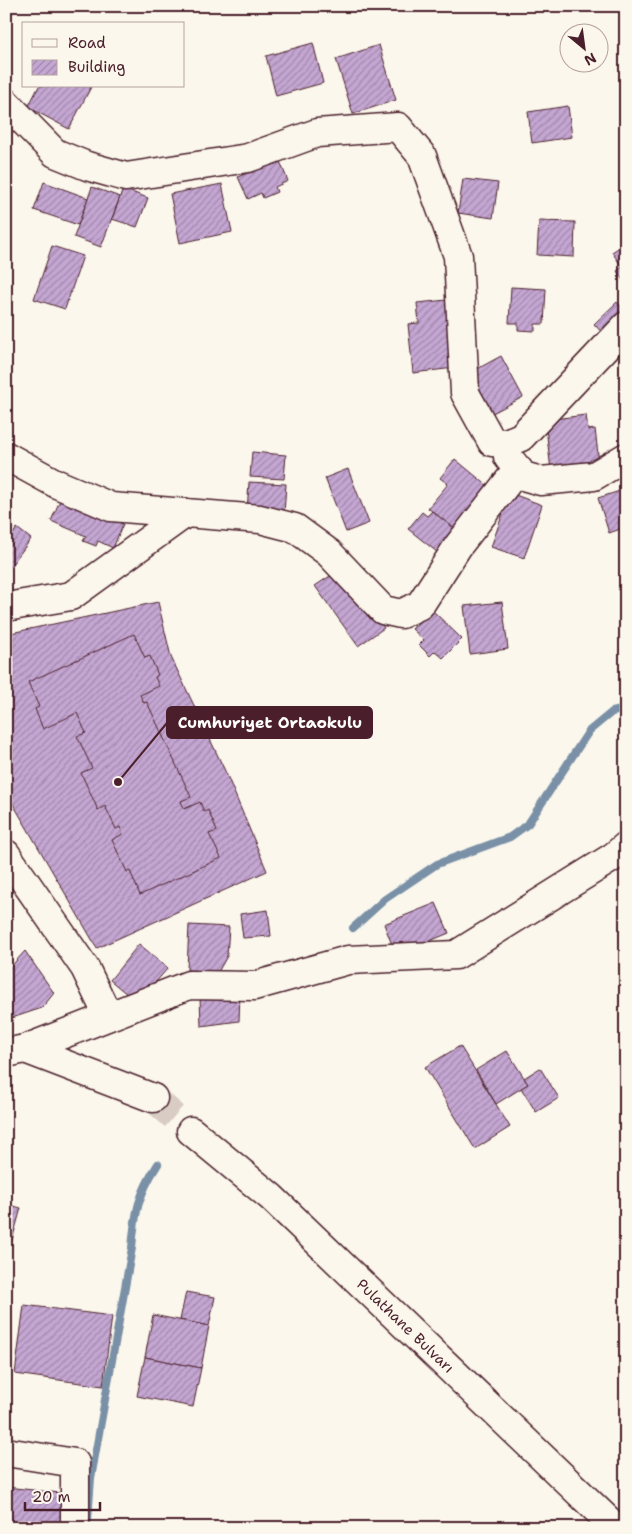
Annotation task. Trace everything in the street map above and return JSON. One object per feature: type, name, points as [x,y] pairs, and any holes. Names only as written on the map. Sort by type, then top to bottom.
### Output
[{"type":"street","points":[[6,103],[55,153],[87,166],[126,177],[248,158],[317,133],[398,127],[422,156],[458,256],[465,393],[492,442],[506,453],[523,476],[542,481],[594,476],[626,457]]},
{"type":"street","points":[[492,442],[506,443],[521,437],[626,326]]},
{"type":"street","points":[[6,456],[57,484],[111,507],[260,519],[295,528],[329,553],[383,610],[401,614],[420,605],[458,546],[518,469]]},
{"type":"street","points":[[6,607],[71,596],[186,513]]},
{"type":"street","points":[[16,1051],[189,985],[254,986],[348,960],[456,955],[613,857],[626,846]]},
{"type":"street","points":[[6,854],[85,968],[108,1016]]},
{"type":"street","points":[[16,1051],[153,1098]]},
{"type":"street","name":"Pulathane Bulvarı","points":[[191,1131],[271,1198],[616,1528]]},
{"type":"street","points":[[6,1452],[75,1464],[75,1528]]},
{"type":"building","points":[[313,43],[323,83],[276,96],[266,56]]},
{"type":"building","points":[[379,45],[396,100],[353,114],[336,59]]},
{"type":"building","points":[[38,88],[90,88],[69,129],[28,107]]},
{"type":"building","points":[[568,106],[572,137],[532,143],[528,112]]},
{"type":"building","points":[[279,159],[288,181],[275,187],[277,192],[263,198],[261,193],[248,199],[238,177]]},
{"type":"building","points":[[463,179],[498,183],[493,218],[458,213]]},
{"type":"building","points":[[44,182],[88,198],[78,225],[34,210]]},
{"type":"building","points":[[222,184],[232,232],[180,243],[170,194]]},
{"type":"building","points":[[92,187],[120,197],[101,247],[74,237]]},
{"type":"building","points":[[123,189],[148,198],[137,227],[112,219]]},
{"type":"building","points":[[539,221],[575,222],[574,257],[537,255]]},
{"type":"building","points":[[626,243],[626,285],[617,271],[622,267],[612,252]]},
{"type":"building","points":[[52,246],[83,256],[65,309],[34,299]]},
{"type":"building","points":[[511,287],[546,289],[544,324],[535,324],[535,331],[518,330],[518,323],[509,323]]},
{"type":"building","points":[[447,300],[454,368],[413,373],[408,324],[419,323],[417,303]]},
{"type":"building","points":[[617,302],[626,312],[626,320],[607,338],[594,324]]},
{"type":"building","points":[[501,356],[523,397],[485,417],[468,374]]},
{"type":"building","points":[[586,415],[588,430],[595,429],[599,463],[551,470],[545,420]]},
{"type":"building","points":[[252,452],[286,455],[284,479],[250,477]]},
{"type":"building","points":[[455,459],[489,487],[455,529],[428,508],[448,484],[440,478]]},
{"type":"building","points":[[348,469],[369,523],[346,532],[325,478]]},
{"type":"building","points":[[249,482],[286,484],[284,514],[247,512]]},
{"type":"building","points":[[626,489],[626,527],[609,533],[598,498]]},
{"type":"building","points":[[510,493],[542,505],[524,558],[491,547]]},
{"type":"building","points":[[61,498],[123,524],[113,548],[98,541],[96,546],[83,541],[86,536],[51,521]]},
{"type":"building","points":[[432,511],[455,529],[437,552],[408,529],[422,512],[427,516]]},
{"type":"building","points":[[17,528],[31,539],[9,568],[6,566],[6,543]]},
{"type":"building","points":[[333,574],[346,593],[355,587],[384,628],[358,646],[315,586]]},
{"type":"building","points":[[158,602],[171,657],[226,773],[267,871],[97,948],[6,792],[6,634]]},
{"type":"building","points":[[502,602],[508,649],[470,654],[464,606]]},
{"type":"building","points":[[431,609],[462,639],[443,658],[435,651],[430,656],[419,645],[424,640],[412,629]]},
{"type":"building","points":[[134,634],[145,658],[150,656],[158,675],[155,677],[159,686],[140,695],[144,703],[147,702],[191,797],[181,801],[184,809],[200,802],[204,812],[208,810],[217,831],[209,834],[221,858],[140,895],[130,871],[127,872],[112,840],[123,834],[120,827],[116,829],[105,806],[98,810],[81,773],[92,768],[77,736],[86,733],[77,713],[43,729],[35,709],[39,707],[28,682]]},
{"type":"building","points":[[436,903],[449,933],[396,955],[384,924]]},
{"type":"building","points":[[268,910],[271,936],[243,938],[240,914]]},
{"type":"building","points":[[189,925],[229,927],[227,956],[218,972],[187,970]]},
{"type":"building","points":[[139,944],[168,968],[147,992],[134,1000],[110,980]]},
{"type":"building","points":[[25,951],[54,993],[42,1008],[6,1020],[6,972]]},
{"type":"building","points":[[240,993],[239,1021],[201,1026],[200,996]]},
{"type":"building","points":[[460,1046],[510,1127],[475,1149],[425,1067]]},
{"type":"building","points":[[507,1051],[528,1084],[496,1104],[476,1070]]},
{"type":"building","points":[[540,1068],[559,1098],[536,1112],[521,1088],[528,1084],[524,1078]]},
{"type":"building","points":[[6,1204],[21,1208],[9,1251],[6,1250]]},
{"type":"building","points":[[186,1292],[215,1297],[209,1326],[180,1320]]},
{"type":"building","points":[[24,1305],[112,1316],[103,1386],[15,1374]]},
{"type":"building","points":[[153,1315],[209,1326],[201,1368],[145,1357]]},
{"type":"building","points":[[145,1357],[201,1368],[193,1407],[137,1396]]},
{"type":"building","points":[[6,1487],[60,1493],[65,1528],[6,1528]]},
{"type":"waterway","points":[[353,928],[385,899],[437,864],[510,837],[528,824],[589,731],[612,712],[626,709]]},
{"type":"waterway","points":[[88,1520],[91,1478],[132,1248],[136,1214],[146,1185],[158,1164]]},
{"type":"tunnel","points":[[153,1098],[191,1131]]},
{"type":"place","name":"Cumhuriyet Ortaokulu","points":[[118,782]]}]
